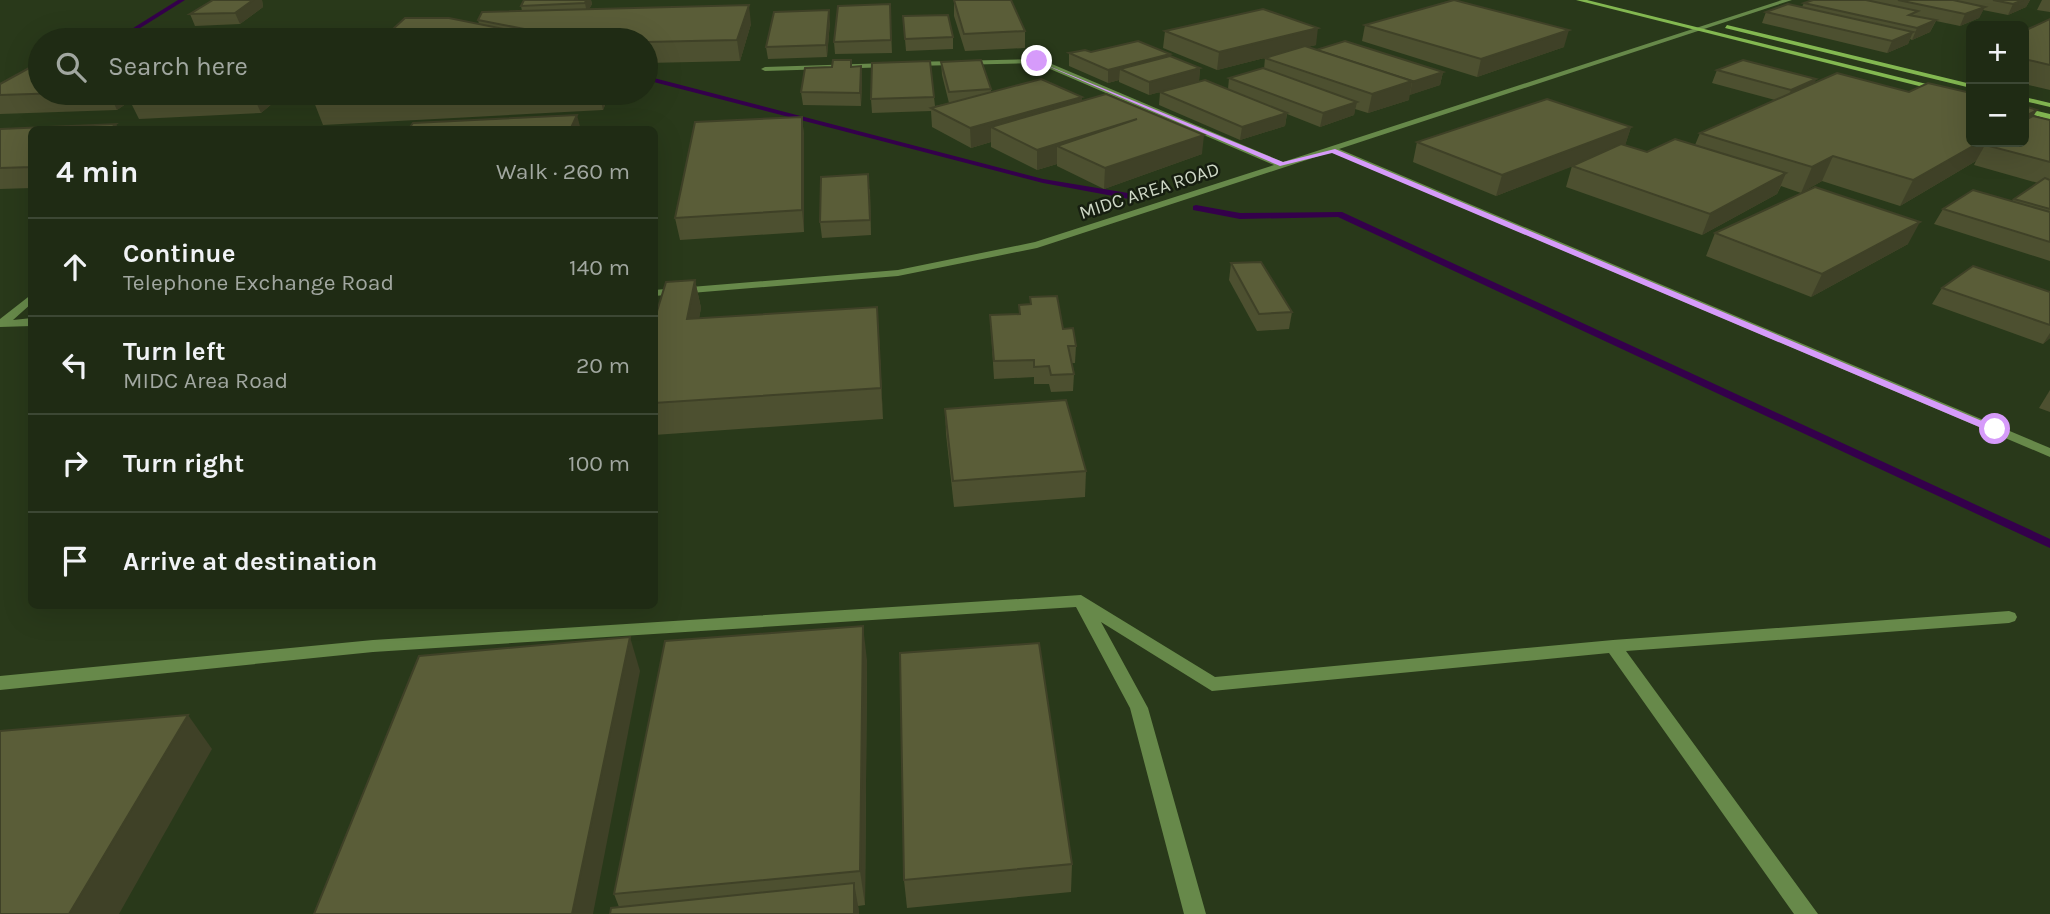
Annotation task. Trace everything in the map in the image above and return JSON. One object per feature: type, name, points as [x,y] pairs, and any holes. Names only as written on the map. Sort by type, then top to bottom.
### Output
[{"type":"street","points":[[1579,0],[1966,96]]},
{"type":"street","points":[[1617,0],[1966,85]]},
{"type":"street","name":"MIDC AREA ROAD","points":[[658,293],[898,274],[1037,245],[1789,0]]},
{"type":"street","points":[[765,69],[1037,61],[1282,165]]},
{"type":"street","points":[[1885,76],[1901,69]]},
{"type":"street","points":[[2029,101],[2050,107]]},
{"type":"street","points":[[2039,114],[2050,107]]},
{"type":"street","points":[[2029,111],[2050,117]]},
{"type":"street","points":[[1333,150],[2050,453]]},
{"type":"street","points":[[1,324],[28,300]]},
{"type":"street","points":[[1,324],[28,322]]},
{"type":"street","points":[[1081,601],[1139,708],[1195,914]]},
{"type":"street","points":[[0,683],[373,646],[1081,601],[1212,684],[1613,646],[2009,618]]},
{"type":"street","points":[[1613,646],[1807,914]]},
{"type":"building","points":[[213,0],[253,0],[235,13],[190,14]]},
{"type":"building","points":[[524,0],[586,0],[585,3],[521,6]]},
{"type":"building","points":[[954,0],[1011,0],[1025,31],[964,34]]},
{"type":"building","points":[[1454,0],[1569,30],[1481,59],[1365,25]]},
{"type":"building","points":[[1813,0],[1866,0],[1918,11],[1909,15],[1936,20],[1917,28],[1804,3]]},
{"type":"building","points":[[1898,0],[1953,0],[1985,7],[1965,14]]},
{"type":"building","points":[[1993,0],[2023,0],[2013,4]]},
{"type":"building","points":[[890,4],[891,40],[834,42],[838,6]]},
{"type":"building","points":[[1788,4],[1913,32],[1892,41],[1766,12]]},
{"type":"building","points":[[749,5],[737,40],[658,42],[658,28],[519,28],[478,20],[482,12]]},
{"type":"building","points":[[1263,9],[1318,28],[1219,52],[1165,31]]},
{"type":"building","points":[[829,10],[826,45],[766,47],[774,12]]},
{"type":"building","points":[[948,15],[953,37],[905,39],[903,16]]},
{"type":"building","points":[[405,18],[449,18],[499,28],[394,28]]},
{"type":"building","points":[[2050,19],[2050,65],[2029,60],[2029,29]]},
{"type":"building","points":[[1138,41],[1170,54],[1108,70],[1069,53],[1085,50],[1091,52]]},
{"type":"building","points":[[1345,41],[1443,72],[1411,82],[1316,50]]},
{"type":"building","points":[[1305,46],[1412,81],[1372,94],[1265,58]]},
{"type":"building","points":[[1170,56],[1200,68],[1149,82],[1120,69]]},
{"type":"building","points":[[833,60],[851,60],[851,67],[861,66],[860,93],[801,92],[805,68],[832,67]]},
{"type":"building","points":[[981,60],[991,89],[949,92],[941,62]]},
{"type":"building","points":[[1743,60],[1816,79],[1791,90],[1717,70]]},
{"type":"building","points":[[930,61],[934,97],[871,99],[872,63]]},
{"type":"building","points":[[1263,68],[1357,102],[1323,113],[1229,78]]},
{"type":"building","points":[[28,69],[28,94],[0,95],[0,84]]},
{"type":"building","points":[[1837,73],[1909,92],[1928,83],[1966,92],[1966,147],[1971,147],[1913,180],[1833,156],[1812,167],[1700,133]]},
{"type":"building","points":[[1041,79],[1082,97],[970,128],[931,108]]},
{"type":"building","points":[[1205,80],[1287,113],[1242,127],[1160,92]]},
{"type":"building","points":[[1106,94],[1204,135],[1105,168],[1057,146],[1137,119],[1037,150],[991,127]]},
{"type":"building","points":[[1547,99],[1631,127],[1502,175],[1417,142]]},
{"type":"building","points":[[577,115],[572,126],[411,126],[413,123]]},
{"type":"building","points":[[2033,116],[2050,120],[2050,162],[1993,147],[2029,147],[2029,118]]},
{"type":"building","points":[[802,117],[802,210],[675,218],[695,122]]},
{"type":"building","points":[[116,124],[114,126],[70,126]]},
{"type":"building","points":[[28,128],[28,167],[0,168],[0,129]]},
{"type":"building","points":[[1675,139],[1786,173],[1710,214],[1572,166],[1621,144],[1647,152]]},
{"type":"building","points":[[868,174],[870,220],[820,222],[821,177]]},
{"type":"building","points":[[2045,178],[2050,180],[2050,209],[2014,199]]},
{"type":"building","points":[[1815,187],[1920,222],[1822,274],[1715,233]]},
{"type":"building","points":[[1973,190],[2050,212],[2050,242],[1943,209]]},
{"type":"building","points":[[1261,262],[1292,312],[1259,314],[1231,263]]},
{"type":"building","points":[[1973,266],[2050,292],[2050,325],[1942,288]]},
{"type":"building","points":[[695,280],[687,319],[877,307],[881,388],[658,403],[658,308],[666,282]]},
{"type":"building","points":[[1057,296],[1063,329],[1073,328],[1076,346],[1068,346],[1074,374],[1051,375],[1049,366],[1034,367],[1034,360],[994,361],[990,315],[1020,314],[1019,305],[1031,304],[1030,297]]},
{"type":"building","points":[[1066,400],[1086,471],[953,481],[945,409]]},
{"type":"building","points":[[863,626],[860,871],[614,894],[665,641]]},
{"type":"building","points":[[630,637],[572,914],[314,914],[419,656]]},
{"type":"building","points":[[1039,643],[1072,864],[904,880],[900,653]]},
{"type":"building","points":[[188,715],[69,914],[0,914],[0,731]]},
{"type":"building","points":[[854,883],[854,914],[610,914],[611,908]]},
{"type":"waterway","points":[[136,28],[182,0]]},
{"type":"waterway","points":[[658,81],[1043,181],[1140,198]]},
{"type":"waterway","points":[[1196,208],[1240,216],[1339,214],[2050,544]]},
{"type":"route","points":[[1037,61],[1282,165],[1333,150],[1995,429]]}]
